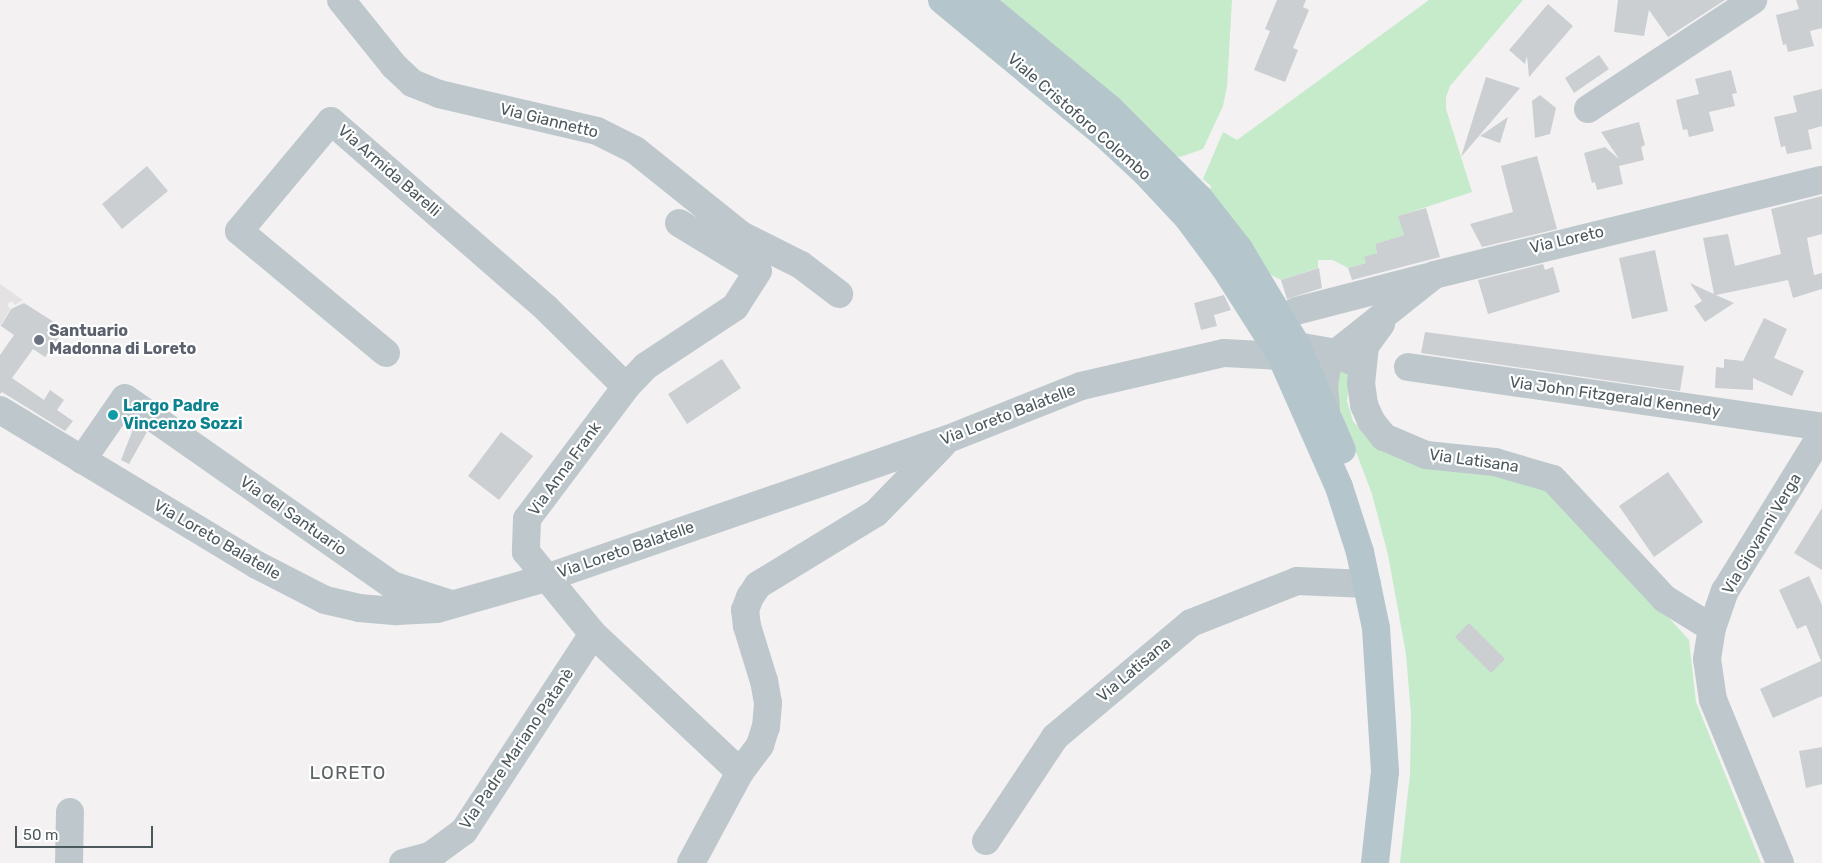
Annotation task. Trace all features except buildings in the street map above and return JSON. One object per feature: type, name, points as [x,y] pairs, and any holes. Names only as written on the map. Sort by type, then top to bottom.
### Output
[{"type":"main road","name":"Viale Cristoforo Colombo","points":[[942,0],[1103,133],[1145,172],[1188,218],[1289,351],[1326,408],[1374,544],[1390,620],[1398,689],[1400,767],[1389,863]]},
{"type":"main road","name":"Viale Cristoforo Colombo","points":[[978,0],[1110,109],[1199,198],[1238,249],[1289,351],[1339,487],[1367,584],[1376,628],[1384,725],[1385,772],[1375,863]]},
{"type":"street","name":"Via Giannetto","points":[[341,0],[394,66],[412,83],[439,94],[597,131],[635,150],[741,235],[766,262],[801,265],[839,294]]},
{"type":"street","points":[[1588,109],[1753,0]]},
{"type":"street","name":"Via Armida Barelli","points":[[386,353],[239,231],[331,121],[546,308],[626,387]]},
{"type":"street","name":"Via Loreto","points":[[1336,353],[1395,308],[1434,275],[1822,180]]},
{"type":"street","points":[[679,223],[766,262]]},
{"type":"street","name":"Via Anna Frank","points":[[740,772],[593,634],[526,552],[527,519],[626,387],[646,366],[734,308],[766,262]]},
{"type":"street","points":[[1296,311],[1434,275]]},
{"type":"street","name":"Via Latisana","points":[[1395,308],[1365,346],[1362,368],[1364,405],[1370,421],[1384,437],[1426,455],[1495,462],[1553,478],[1665,599],[1712,628]]},
{"type":"street","name":"Via Loreto Balatelle","points":[[0,410],[257,565],[325,600],[359,608],[398,611],[454,606],[546,578],[948,440],[1081,386],[1151,368],[1224,353],[1289,351],[1336,353],[1362,368]]},
{"type":"street","points":[[1326,408],[1326,370],[1336,353]]},
{"type":"street","name":"Via John Fitzgerald Kennedy","points":[[1408,367],[1822,427]]},
{"type":"street","name":"Via del Santuario","points":[[82,460],[125,398],[392,585],[454,606]]},
{"type":"street","name":"Via Giovanni Verga","points":[[1780,863],[1713,700],[1708,659],[1712,628],[1725,591],[1822,434]]},
{"type":"street","points":[[692,863],[740,772],[760,745],[767,719],[764,681],[747,626],[746,610],[750,597],[758,585],[876,513],[948,440]]},
{"type":"street","name":"Via Latisana","points":[[986,841],[1055,738],[1191,624],[1297,582],[1367,584]]},
{"type":"street","name":"Via Padre Mariano Patanè","points":[[403,863],[430,856],[464,831],[593,634]]},
{"type":"street","points":[[69,863],[70,812]]},
{"type":"shaded area","points":[[0,284],[23,300],[15,305],[12,301],[7,304],[10,309],[0,327]]},
{"type":"green space","points":[[1000,0],[1232,0],[1227,86],[1223,106],[1203,149],[1180,157],[1172,154]]},
{"type":"green space","points":[[1429,0],[1523,0],[1450,86],[1446,97],[1446,109],[1472,192],[1399,216],[1404,235],[1375,244],[1377,253],[1366,263],[1348,268],[1333,260],[1318,260],[1318,268],[1281,280],[1266,272],[1209,195],[1211,186],[1203,179],[1223,132],[1237,140]]},
{"type":"green space","points":[[1340,367],[1351,372],[1347,401],[1353,421],[1366,436],[1535,480],[1566,504],[1689,640],[1696,702],[1761,863],[1400,863],[1410,774],[1411,715],[1406,654],[1388,555],[1372,494],[1339,407],[1336,394]]},
{"type":"place","name":"Santuario Madonna di Loreto","points":[[39,340]]},
{"type":"place","name":"Largo Padre Vincenzo Sozzi","points":[[113,415]]},
{"type":"district","name":"LORETO","points":[[348,773]]}]
